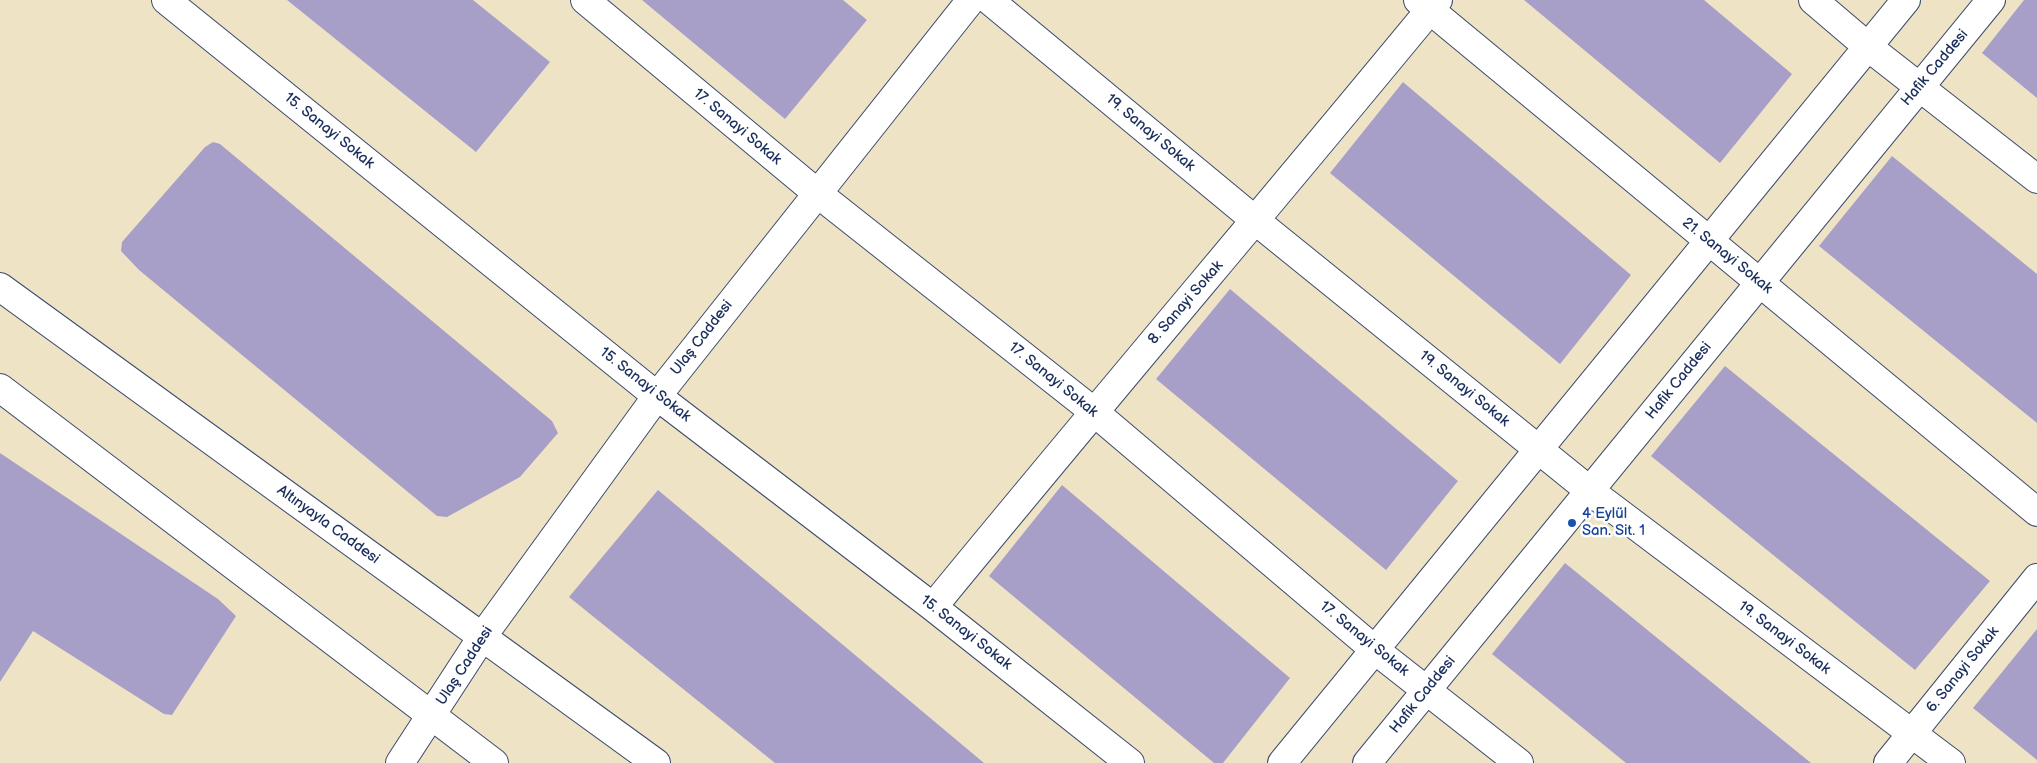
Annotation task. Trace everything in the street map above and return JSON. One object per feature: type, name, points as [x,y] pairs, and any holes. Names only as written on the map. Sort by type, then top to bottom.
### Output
[{"type":"street","name":"15. Sanayi Sokak","points":[[166,0],[657,396],[933,607],[1130,763]]},
{"type":"street","name":"17. Sanayi Sokak","points":[[585,0],[817,193],[1093,411],[1375,650],[1519,763]]},
{"type":"street","name":"Ulaş Caddesi","points":[[400,763],[482,637],[657,396],[971,0]]},
{"type":"street","name":"19. Sanayi Sokak","points":[[989,0],[1256,221],[1590,491],[1951,763]]},
{"type":"street","points":[[1813,0],[1867,46],[2037,179]]},
{"type":"street","points":[[1282,763],[1906,0]]},
{"type":"street","name":"Hafik Caddesi","points":[[1367,763],[1991,0]]},
{"type":"street","name":"8. Sanayi Sokak","points":[[933,607],[1093,411],[1256,221],[1429,3]]},
{"type":"street","name":"21. Sanayi Sokak","points":[[1429,3],[1708,241],[2037,512]]},
{"type":"street","name":"Altınyayla Caddesi","points":[[0,287],[656,763]]},
{"type":"street","points":[[0,388],[494,763]]},
{"type":"street","name":"6. Sanayi Sokak","points":[[1888,763],[2037,578]]},
{"type":"building","points":[[287,0],[473,0],[550,62],[476,152]]},
{"type":"building","points":[[642,0],[843,0],[867,20],[785,119]]},
{"type":"building","points":[[1524,0],[1704,0],[1792,74],[1720,163]]},
{"type":"building","points":[[2024,0],[2037,0],[2037,98],[1982,53]]},
{"type":"building","points":[[1403,82],[1631,275],[1560,364],[1330,173]]},
{"type":"building","points":[[213,142],[220,144],[552,421],[558,433],[520,477],[447,517],[437,516],[139,270],[121,251],[122,242],[205,147]]},
{"type":"building","points":[[1892,156],[2037,274],[2037,423],[1819,246]]},
{"type":"building","points":[[1230,289],[1458,481],[1386,570],[1156,379]]},
{"type":"building","points":[[1725,366],[1990,581],[1915,670],[1651,456]]},
{"type":"building","points":[[0,453],[218,599],[236,616],[172,715],[164,714],[33,631],[0,682]]},
{"type":"building","points":[[1062,485],[1290,678],[1223,763],[1214,763],[989,576]]},
{"type":"building","points":[[658,490],[984,763],[775,763],[569,597]]},
{"type":"building","points":[[1565,563],[1811,763],[1626,763],[1492,654]]},
{"type":"building","points":[[2037,629],[2037,760],[1973,708]]},
{"type":"place","name":"4 Eylül San. Sit. 1","points":[[1572,523]]}]
